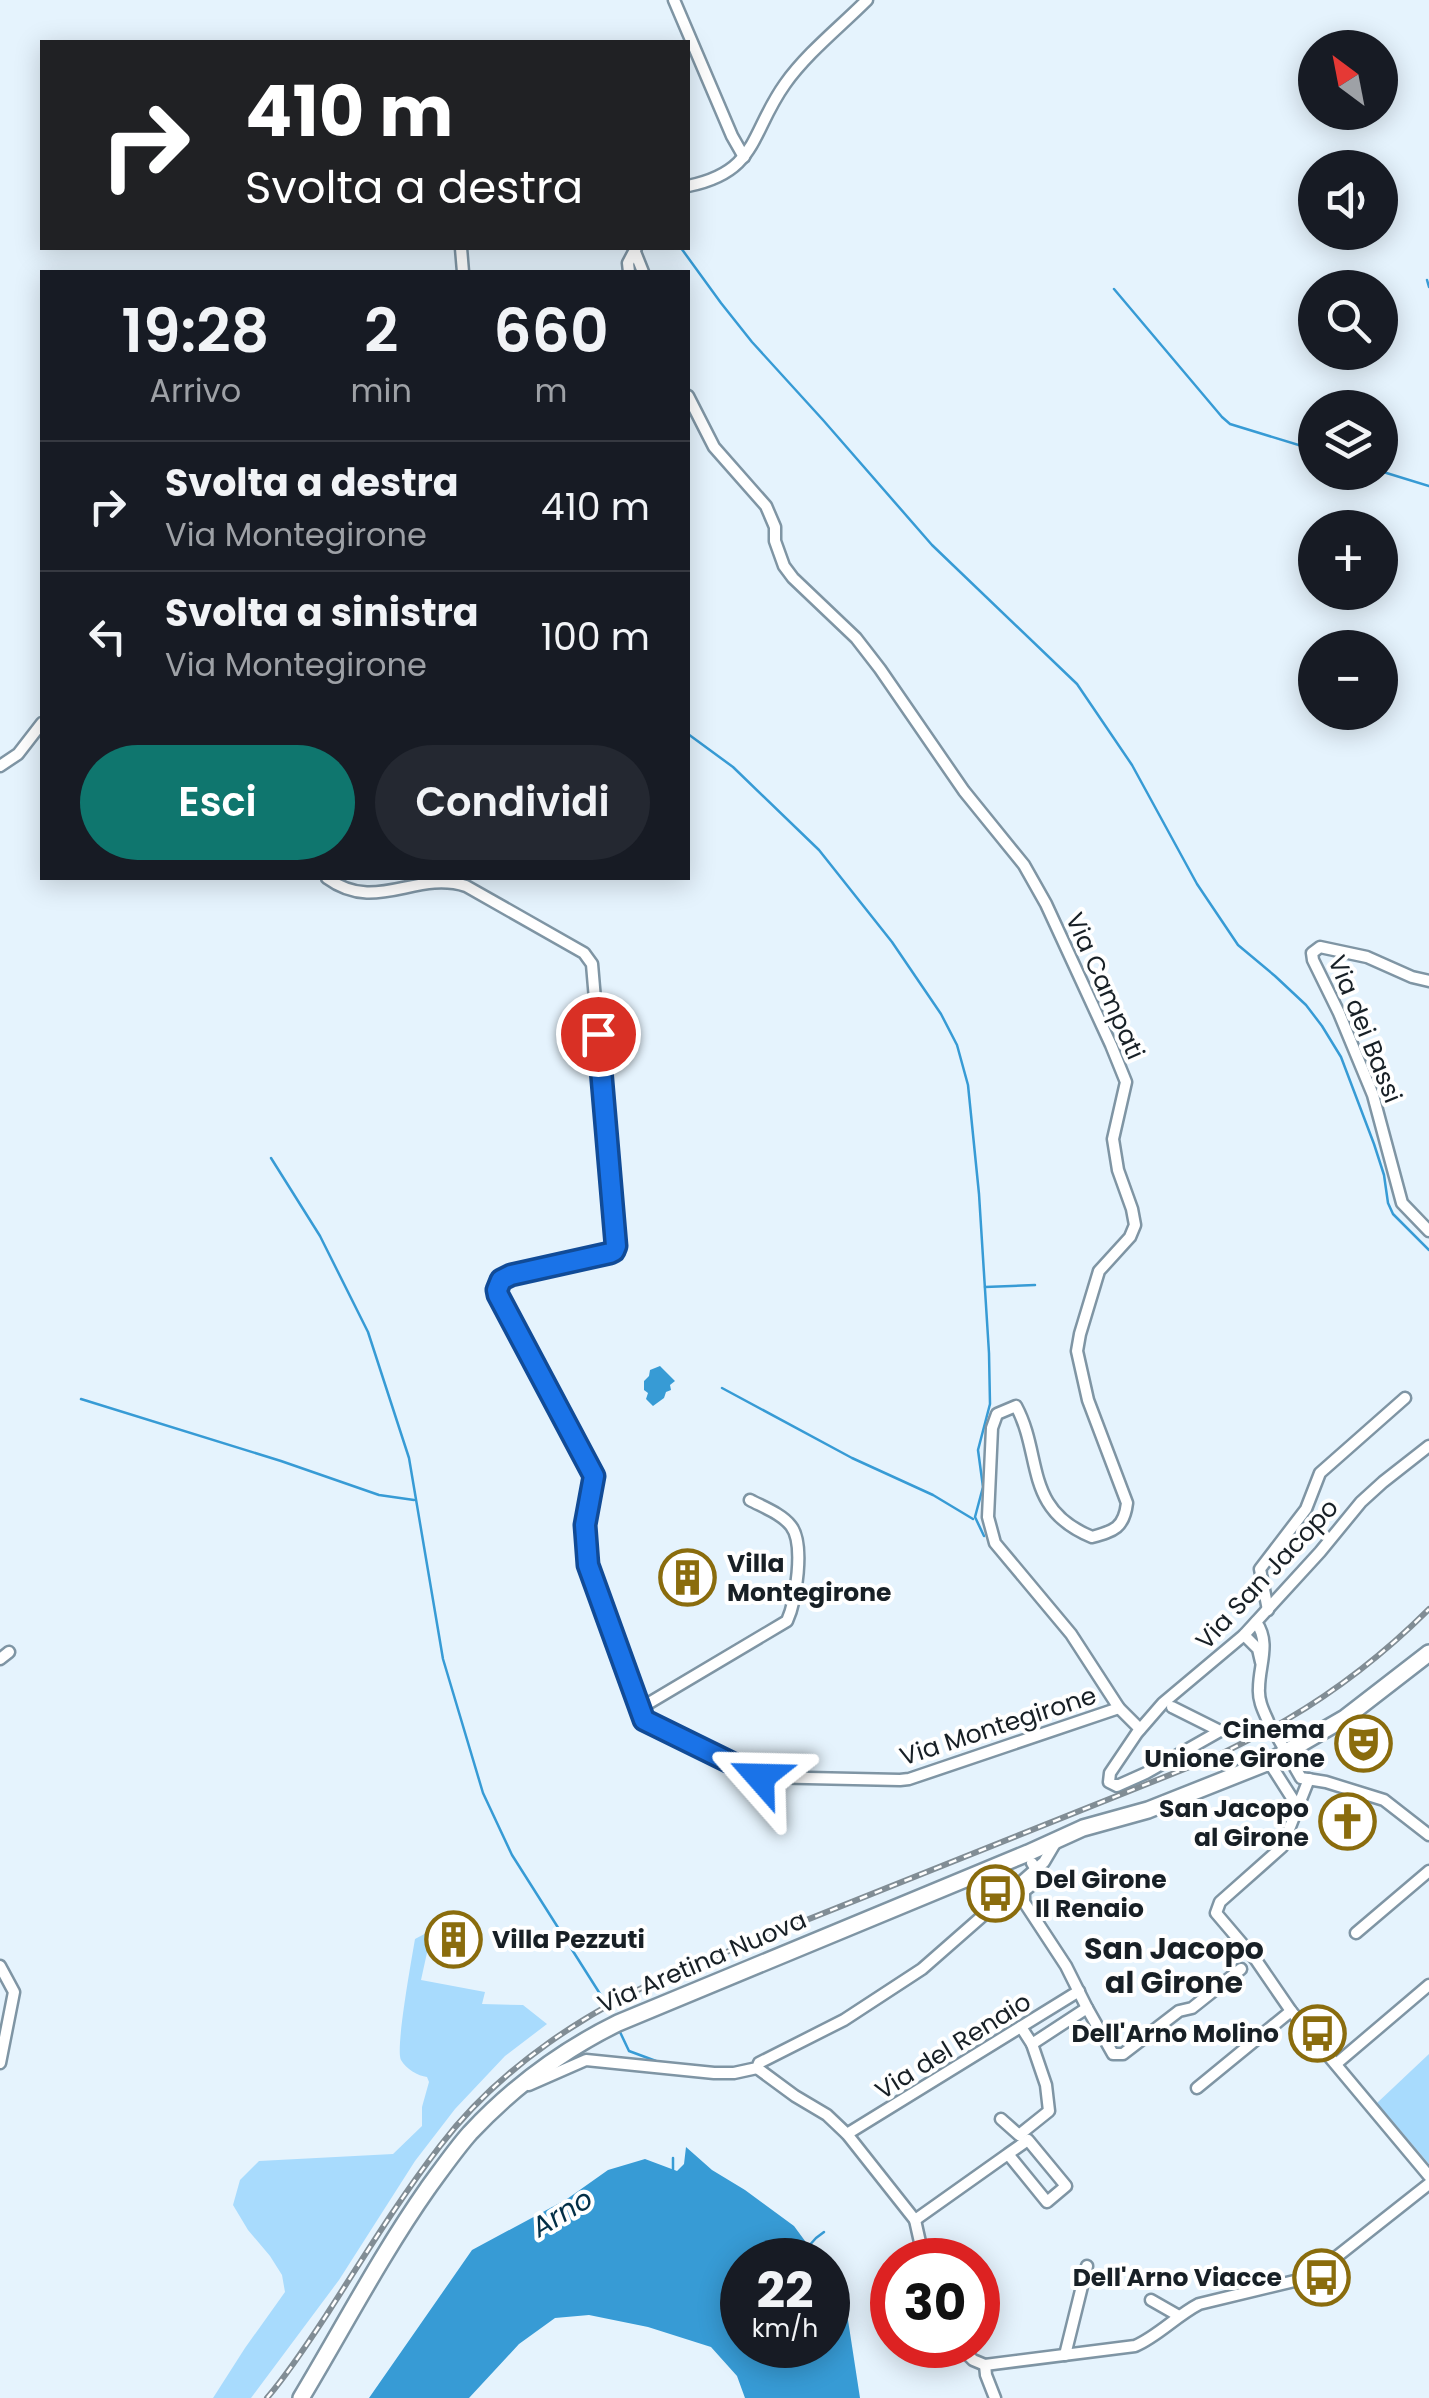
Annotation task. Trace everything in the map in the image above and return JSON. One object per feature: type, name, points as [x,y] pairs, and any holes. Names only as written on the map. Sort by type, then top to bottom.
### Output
[{"type":"main road","name":"Via Aretina Nuova","points":[[301,2398],[412,2211],[470,2133],[515,2092],[581,2042],[1031,1861],[1057,1840],[1082,1828],[1148,1810],[1269,1762],[1346,1718],[1429,1653]]},
{"type":"street","points":[[674,0],[744,157]]},
{"type":"street","points":[[690,185],[719,178],[744,157],[785,84],[867,0]]},
{"type":"street","name":"Via Campati","points":[[690,400],[714,447],[766,506],[784,566],[856,638],[964,791],[1024,865],[1046,904],[1126,1082],[1113,1139],[1135,1225],[1130,1237],[1099,1271],[1077,1351],[1088,1400],[1127,1504],[1126,1518],[1119,1526],[1092,1537],[1052,1508],[1035,1474],[1016,1406],[998,1414],[992,1428],[988,1516],[995,1543],[1070,1634],[1119,1708],[1140,1729]]},
{"type":"street","points":[[0,766],[18,754],[40,726]]},
{"type":"street","points":[[331,880],[350,892],[378,892],[451,881],[584,953],[592,964],[616,1246],[610,1253],[511,1275],[501,1280],[497,1290],[594,1476],[585,1525],[588,1565],[640,1713]]},
{"type":"street","name":"Via dei Bassi","points":[[1429,981],[1368,957],[1320,947],[1312,953],[1374,1095],[1402,1203],[1429,1231]]},
{"type":"street","points":[[1268,1610],[1260,1569],[1306,1509],[1320,1473],[1405,1398]]},
{"type":"street","name":"Via San Jacopo","points":[[1172,1707],[1220,1731],[1136,1778],[1113,1786],[1108,1780],[1110,1773],[1163,1703],[1268,1610],[1382,1482],[1429,1446]]},
{"type":"street","points":[[640,1713],[644,1706],[787,1620],[796,1590],[795,1532],[790,1523],[750,1500]]},
{"type":"street","points":[[1256,1622],[1265,1642],[1259,1697],[1268,1721]]},
{"type":"street","points":[[1244,1634],[1258,1649],[1261,1663]]},
{"type":"street","name":"Via Montegirone","points":[[640,1713],[652,1726],[760,1777],[900,1780],[1119,1708]]},
{"type":"street","points":[[1278,1738],[1300,1776],[1390,1802],[1429,1835]]},
{"type":"street","points":[[1269,1762],[1299,1809]]},
{"type":"street","points":[[1315,1780],[1282,1847],[1220,1902],[1216,1913],[1256,1960],[1291,2011],[1429,2176]]},
{"type":"street","points":[[758,2068],[759,2063],[777,2052],[852,2016],[922,1969],[949,1948],[1031,1861],[1043,1876],[1024,1890],[1023,1898],[1066,1966],[1113,2054],[1123,2054],[1241,1970]]},
{"type":"street","points":[[1356,1933],[1429,1871]]},
{"type":"street","points":[[0,1966],[14,1992],[0,2063]]},
{"type":"street","points":[[1336,2064],[1429,1985]]},
{"type":"street","name":"Via del Renaio","points":[[847,2134],[1079,1991]]},
{"type":"street","points":[[1032,2044],[1086,2008]]},
{"type":"street","points":[[1197,2088],[1291,2011]]},
{"type":"street","points":[[1001,2120],[1020,2135],[1049,2112],[1046,2085],[1032,2044],[1021,2027]]},
{"type":"street","points":[[515,2092],[586,2060],[714,2074],[758,2068],[827,2115],[847,2134],[915,2220],[919,2238]]},
{"type":"street","points":[[915,2220],[1008,2154],[1028,2140],[1066,2186],[1047,2202],[1008,2154]]},
{"type":"street","points":[[1000,2363],[1135,2346],[1204,2302],[1311,2278],[1429,2184]]},
{"type":"street","points":[[1065,2355],[1087,2266]]},
{"type":"street","points":[[1166,2326],[1151,2300],[1179,2316]]},
{"type":"street","points":[[986,2368],[995,2398]]},
{"type":"shaded area","points":[[432,1930],[421,1980],[485,1992],[482,2004],[523,2005],[547,2024],[505,2056],[455,2109],[415,2161],[339,2280],[251,2398],[213,2398],[285,2292],[282,2275],[233,2205],[240,2180],[259,2161],[393,2154],[422,2126],[429,2082],[403,2063],[400,2039],[415,1939]]},
{"type":"shaded area","points":[[1429,2054],[1429,2164],[1377,2103]]},
{"type":"water","points":[[660,1366],[675,1381],[653,1406],[646,1399],[644,1381],[650,1370]]},
{"type":"water","name":"Arno","points":[[686,2147],[712,2170],[794,2226],[803,2238],[720,2238],[720,2357],[711,2347],[648,2327],[589,2315],[555,2318],[519,2344],[469,2398],[369,2398],[472,2250],[567,2199],[608,2170],[645,2159],[677,2171],[684,2164]]},
{"type":"water","points":[[850,2333],[860,2398],[745,2398],[730,2368],[850,2368]]},
{"type":"waterway","points":[[682,250],[752,342],[932,545],[1077,684],[1132,765],[1197,884],[1238,945],[1306,1005],[1322,1026],[1341,1057],[1374,1144],[1393,1214],[1429,1250]]},
{"type":"waterway","points":[[1427,280],[1429,287]]},
{"type":"waterway","points":[[1114,289],[1230,424],[1298,445]]},
{"type":"waterway","points":[[1398,477],[1429,486]]},
{"type":"waterway","points":[[690,735],[733,767],[819,850],[892,942],[941,1014],[957,1045],[968,1085],[989,1353],[990,1404],[978,1450],[983,1487],[975,1517],[984,1536]]},
{"type":"waterway","points":[[271,1158],[320,1236],[368,1332],[409,1458],[443,1659],[483,1793],[512,1855],[602,1997]]},
{"type":"waterway","points":[[985,1287],[1035,1285]]},
{"type":"waterway","points":[[722,1388],[973,1519]]},
{"type":"waterway","points":[[81,1399],[379,1495],[414,1500]]},
{"type":"waterway","points":[[620,2032],[629,2051],[656,2061]]},
{"type":"waterway","points":[[673,2158],[673,2172]]},
{"type":"waterway","points":[[816,2238],[824,2232]]},
{"type":"railway","points":[[267,2398],[440,2146],[490,2091],[548,2043],[612,2003],[679,1971],[1217,1756],[1325,1696],[1379,1655],[1429,1609]]},
{"type":"place","name":"Villa Montegirone","points":[[688,1577]]},
{"type":"place","name":"Cinema Unione Girone","points":[[1364,1743]]},
{"type":"place","name":"San Jacopo al Girone","points":[[1348,1822]]},
{"type":"place","name":"Del Girone Il Renaio","points":[[996,1893]]},
{"type":"place","name":"Villa Pezzuti","points":[[453,1939]]},
{"type":"place","name":"Dell'Arno Molino","points":[[1318,2033]]},
{"type":"place","name":"Dell'Arno Viacce","points":[[1321,2277]]},
{"type":"district","name":"San Jacopo al Girone","points":[[1174,1965]]},
{"type":"route","points":[[598,1034],[616,1246],[610,1253],[511,1275],[501,1280],[498,1295],[594,1476],[586,1508],[588,1565],[640,1713],[652,1726],[760,1777]]}]
